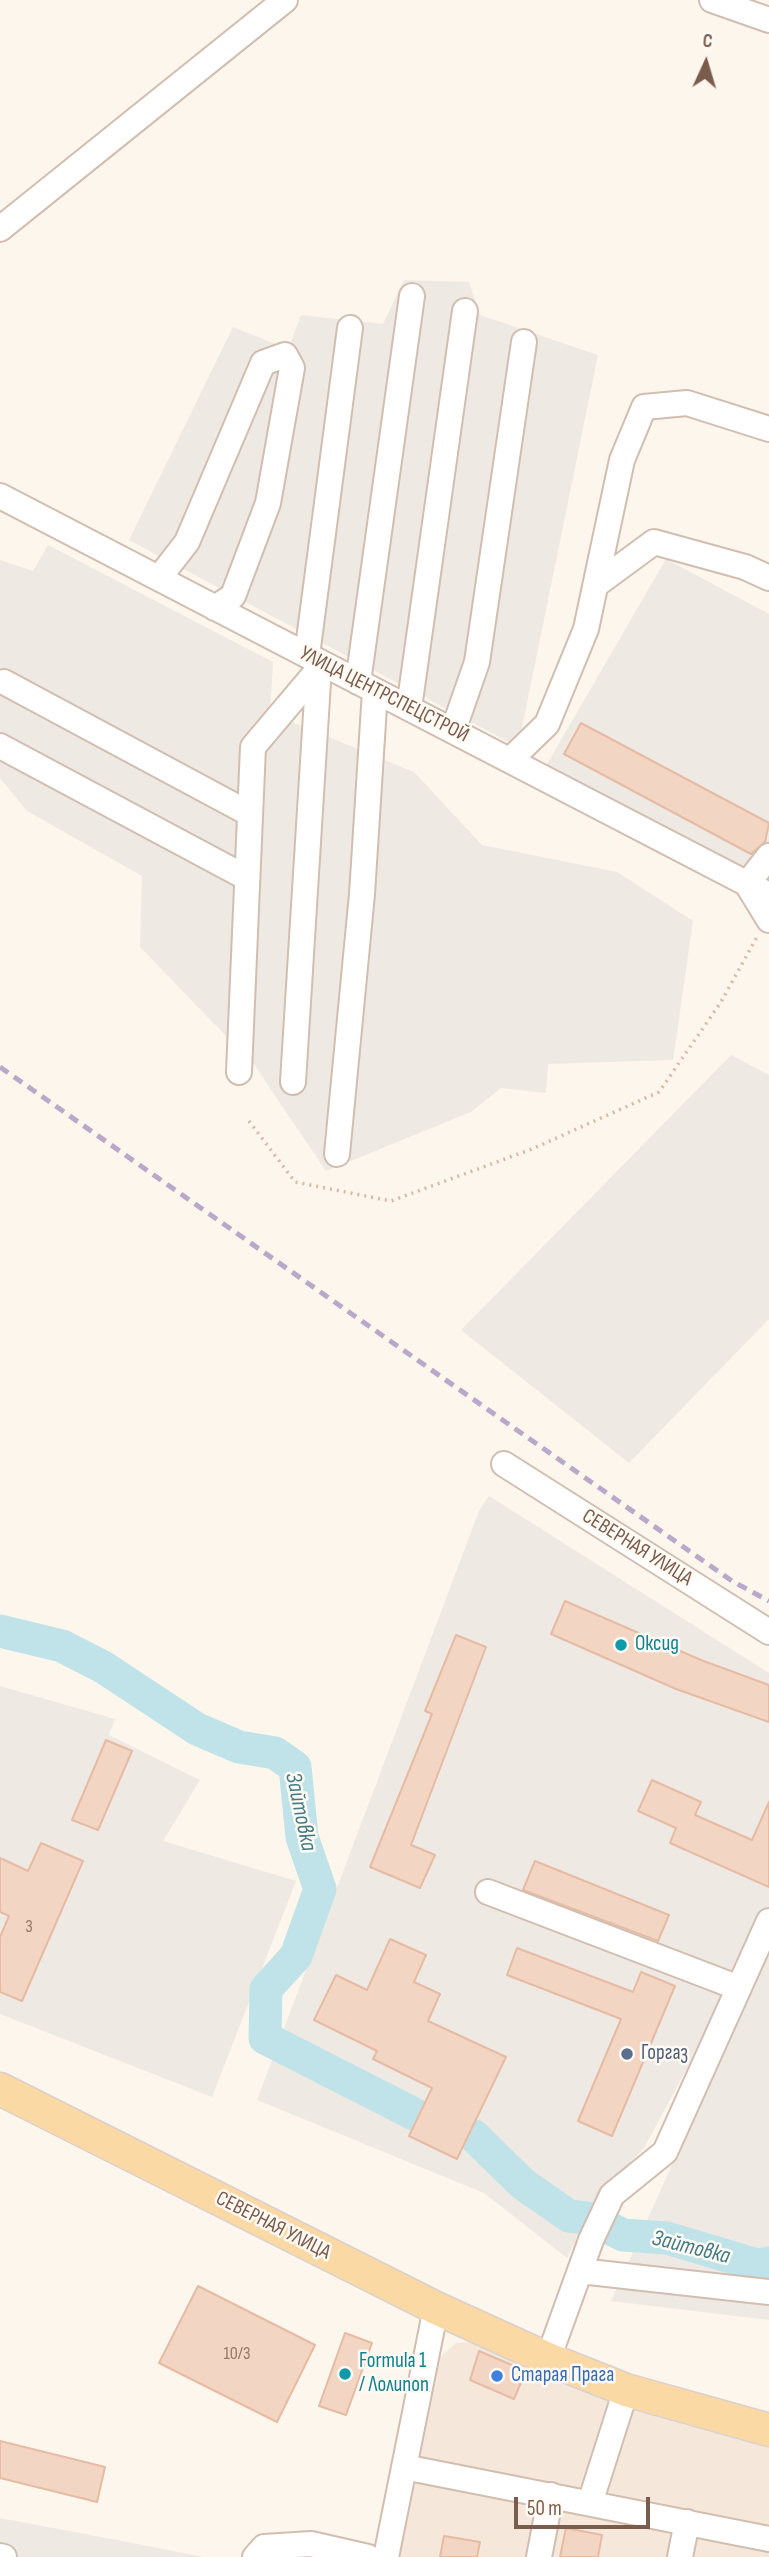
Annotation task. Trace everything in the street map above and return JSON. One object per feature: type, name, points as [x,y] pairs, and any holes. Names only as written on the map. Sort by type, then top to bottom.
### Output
[{"type":"main road","name":"СЕВЕРНАЯ УЛИЦА","points":[[0,2089],[436,2308],[548,2359],[626,2390],[769,2430]]},
{"type":"street","points":[[0,229],[285,0]]},
{"type":"street","points":[[712,0],[765,17]]},
{"type":"street","points":[[337,1154],[362,894],[367,686],[412,296]]},
{"type":"street","points":[[409,708],[465,311]]},
{"type":"street","points":[[293,1082],[315,662],[350,328]]},
{"type":"street","points":[[453,731],[477,662],[524,342]]},
{"type":"street","points":[[159,578],[187,542],[263,363],[285,355],[292,368],[268,503],[233,596],[215,608]]},
{"type":"street","points":[[510,761],[547,724],[586,629],[622,460],[644,407],[687,402],[769,429]]},
{"type":"street","name":"УЛИЦА ЦЕНТРСПЕЦСТРОЙ","points":[[0,496],[510,761],[763,904]]},
{"type":"street","points":[[597,584],[654,542],[745,567],[769,578]]},
{"type":"street","points":[[239,1072],[253,747],[315,662]]},
{"type":"street","points":[[4,682],[250,814]]},
{"type":"street","points":[[0,746],[247,878]]},
{"type":"street","points":[[763,904],[769,856]]},
{"type":"street","name":"СЕВЕРНАЯ УЛИЦА","points":[[504,1464],[769,1632]]},
{"type":"street","points":[[488,1892],[739,1988]]},
{"type":"street","points":[[548,2359],[580,2271],[612,2195],[665,2152],[769,1921]]},
{"type":"street","points":[[580,2271],[769,2292]]},
{"type":"street","points":[[386,2557],[436,2308]]},
{"type":"street","points":[[590,2503],[626,2390]]},
{"type":"street","points":[[404,2467],[769,2539]]},
{"type":"street","points":[[539,2557],[551,2496]]},
{"type":"street","points":[[680,2557],[687,2522]]},
{"type":"street","points":[[256,2557],[264,2546],[285,2551],[311,2544],[368,2557]]},
{"type":"path","points":[[249,1121],[295,1182],[391,1201],[533,1149],[659,1092],[721,1002],[763,904]]},
{"type":"shaded area","points":[[404,280],[469,282],[480,315],[598,355],[518,747],[129,540],[233,327],[288,349],[301,315],[383,324]]},
{"type":"shaded area","points":[[48,545],[273,662],[270,713],[414,772],[482,845],[617,872],[693,921],[673,1060],[548,1064],[546,1093],[501,1088],[471,1112],[326,1171],[255,1066],[140,947],[142,876],[27,811],[0,778],[0,560],[33,571]]},
{"type":"shaded area","points":[[666,559],[769,614],[769,885],[547,764]]},
{"type":"shaded area","points":[[731,1055],[769,1075],[769,1319],[629,1463],[461,1330]]},
{"type":"shaded area","points":[[489,1496],[769,1673],[769,1910],[755,1943],[644,2148],[600,2194],[567,2258],[484,2193],[257,2100],[479,1511]]},
{"type":"shaded area","points":[[0,1686],[115,1719],[109,1735],[200,1780],[163,1841],[296,1881],[212,2097],[0,2014]]},
{"type":"shaded area","points":[[769,1948],[769,2320],[611,2301]]},
{"type":"shaded area","points":[[473,2342],[769,2445],[769,2557],[397,2557],[438,2359],[456,2343]]},
{"type":"shaded area","points":[[0,2518],[117,2540],[204,2557],[0,2557]]},
{"type":"building","points":[[581,723],[769,823],[765,842],[751,854],[564,754]]},
{"type":"building","name":"Оксид","points":[[565,1601],[701,1660],[769,1685],[769,1722],[676,1689],[551,1634]]},
{"type":"building","points":[[456,1635],[486,1647],[411,1845],[435,1855],[420,1888],[370,1867],[432,1714],[425,1711]]},
{"type":"building","points":[[106,1740],[132,1751],[98,1830],[72,1820]]},
{"type":"building","points":[[652,1780],[701,1802],[695,1815],[752,1840],[769,1802],[769,1887],[670,1843],[676,1828],[638,1811]]},
{"type":"building","points":[[41,1843],[83,1861],[22,2001],[0,1992],[0,1937],[9,1916],[0,1912],[0,1858],[28,1871]]},
{"type":"building","points":[[535,1861],[669,1915],[658,1941],[523,1890]]},
{"type":"building","points":[[390,1939],[426,1955],[414,1982],[440,1994],[428,2021],[506,2057],[457,2159],[409,2136],[432,2088],[373,2059],[377,2051],[314,2020],[336,1975],[367,1990]]},
{"type":"building","name":"Горгаз","points":[[517,1948],[633,1992],[641,1972],[675,1986],[612,2136],[578,2121],[621,2019],[507,1975]]},
{"type":"building","points":[[198,2286],[315,2345],[277,2422],[159,2363]]},
{"type":"building","name":"Formula 1 / Лолипоп","points":[[345,2333],[372,2343],[346,2415],[319,2406]]},
{"type":"building","name":"Старая Прага","points":[[479,2351],[526,2371],[514,2399],[470,2380]]},
{"type":"building","points":[[0,2441],[105,2467],[97,2502],[0,2478]]},
{"type":"building","points":[[566,2528],[602,2535],[598,2557],[560,2557]]},
{"type":"building","points":[[444,2536],[480,2542],[477,2557],[440,2557]]},
{"type":"waterway","name":"Зайтовка","points":[[0,1631],[62,1646],[103,1667],[197,1729],[239,1747],[275,1753],[295,1767],[302,1837],[320,1889],[296,1956],[266,1989],[265,2038],[416,2115]]},
{"type":"waterway","name":"Зайтовка","points":[[474,2136],[523,2184],[569,2216],[594,2219]]},
{"type":"waterway","name":"Зайтовка","points":[[613,2230],[623,2235],[667,2238],[757,2265],[769,2263]]},
{"type":"railway","points":[[0,1067],[732,1581],[769,1601]]},
{"type":"place","name":"Оксид","points":[[621,1645]]},
{"type":"place","name":"Горгаз","points":[[627,2054]]},
{"type":"place","name":"Formula 1 / Лолипоп","points":[[345,2374]]},
{"type":"place","name":"Старая Прага","points":[[497,2376]]}]
